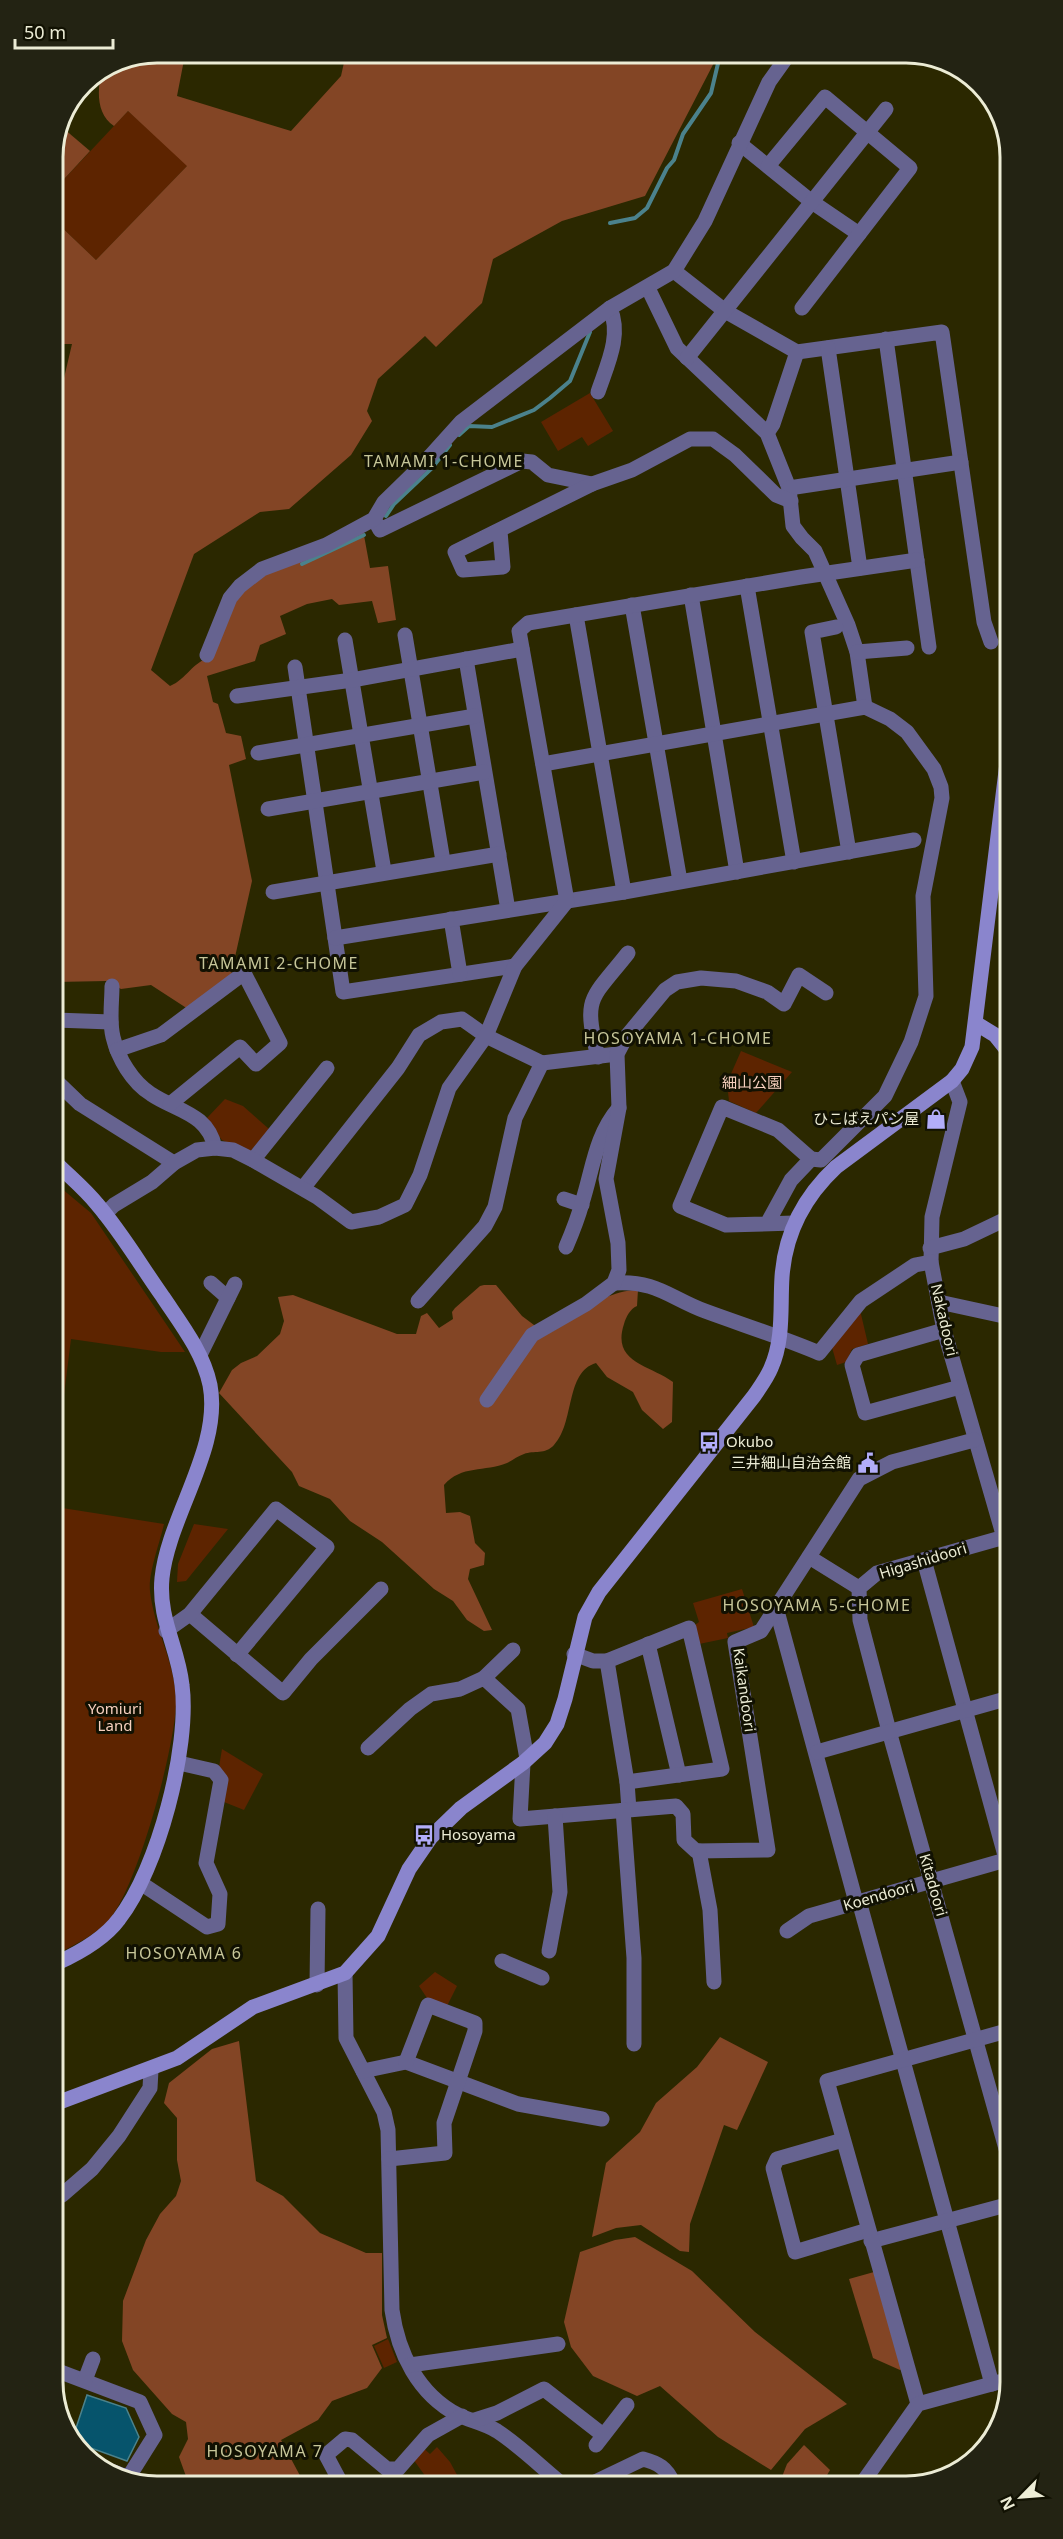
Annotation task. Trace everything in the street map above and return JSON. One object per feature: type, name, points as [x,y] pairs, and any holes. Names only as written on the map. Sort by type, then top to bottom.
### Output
[{"type":"main road","points":[[63,2101],[151,2070],[177,2058],[270,1994],[317,1985],[345,1973],[378,1936],[409,1869],[431,1837],[461,1808],[525,1761],[545,1743],[557,1724],[585,1617],[599,1592],[754,1396],[771,1368],[779,1336],[786,1248],[794,1223],[819,1183],[836,1167],[952,1082],[962,1069],[972,1047],[977,1024],[980,964],[1000,815]]},
{"type":"main road","points":[[977,1024],[995,1035],[1000,1041]]},
{"type":"main road","points":[[63,1170],[105,1214],[200,1355],[210,1386],[211,1414],[203,1448],[162,1577],[162,1612],[166,1631],[180,1667],[184,1705],[179,1762],[142,1884],[118,1920],[106,1933],[63,1959]]},
{"type":"street","points":[[207,655],[230,598],[240,586],[262,569],[326,545],[374,519],[384,502],[424,464],[461,422],[610,308],[674,271],[705,221],[739,142],[769,82],[783,63]]},
{"type":"street","points":[[768,166],[825,97],[910,168],[802,308]]},
{"type":"street","points":[[687,358],[886,109]]},
{"type":"street","points":[[739,142],[812,202],[859,234]]},
{"type":"street","points":[[674,271],[725,311],[797,352],[942,332],[984,622],[994,644]]},
{"type":"street","points":[[648,288],[677,348],[767,433],[790,494],[794,526],[801,538],[815,551],[857,652],[865,707]]},
{"type":"street","points":[[598,392],[613,346],[615,320],[610,308]]},
{"type":"street","points":[[886,339],[929,647]]},
{"type":"street","points":[[828,348],[860,568]]},
{"type":"street","points":[[767,433],[773,424],[797,352]]},
{"type":"street","points":[[500,531],[592,484],[632,470],[690,439],[712,439],[735,455],[776,495],[790,494],[848,480],[961,462]]},
{"type":"street","points":[[374,519],[380,530],[522,461],[532,462],[548,475],[592,484]]},
{"type":"street","points":[[105,1214],[114,1205],[152,1182],[174,1163],[197,1150],[215,1148],[233,1150],[253,1160],[303,1188],[351,1222],[379,1217],[405,1205],[420,1175],[449,1088],[486,1036],[515,966],[567,901],[519,631],[528,623],[917,560]]},
{"type":"street","points":[[747,586],[794,862]]},
{"type":"street","points":[[691,595],[737,872]]},
{"type":"street","points":[[632,605],[680,881]]},
{"type":"street","points":[[576,615],[624,892]]},
{"type":"street","points":[[836,627],[812,632],[849,852]]},
{"type":"street","points":[[405,635],[443,861]]},
{"type":"street","points":[[345,639],[384,872]]},
{"type":"street","points":[[857,652],[907,648]]},
{"type":"street","points":[[237,696],[352,680],[522,649]]},
{"type":"street","points":[[466,659],[508,910]]},
{"type":"street","points":[[295,666],[343,992],[515,966]]},
{"type":"street","points":[[543,764],[865,707],[890,719],[907,732],[934,769],[941,787],[942,798],[923,896],[926,996],[911,1042],[885,1096],[821,1160],[811,1159],[778,1130],[722,1107],[680,1206],[726,1225],[794,1223]]},
{"type":"street","points":[[258,753],[475,716]]},
{"type":"street","points":[[268,809],[484,772]]},
{"type":"street","points":[[335,938],[624,892],[914,840]]},
{"type":"street","points":[[273,892],[443,861],[499,854]]},
{"type":"street","points":[[451,919],[460,974]]},
{"type":"street","points":[[598,1057],[588,1019],[591,1000],[628,953]]},
{"type":"street","points":[[117,1050],[161,1035],[244,974],[280,1043],[256,1064],[240,1047],[170,1104]]},
{"type":"street","points":[[614,1283],[618,1270],[618,1243],[606,1179],[619,1108],[617,1054],[626,1037],[665,990],[677,982],[701,978],[736,981],[766,992],[784,1004],[799,975],[826,993]]},
{"type":"street","points":[[112,986],[111,1022],[117,1050],[137,1083],[170,1104],[197,1117],[213,1136],[215,1148]]},
{"type":"street","points":[[303,1188],[398,1068],[419,1035],[441,1022],[462,1019],[486,1036],[542,1063],[617,1054]]},
{"type":"street","points":[[63,1020],[111,1022]]},
{"type":"street","points":[[418,1301],[485,1226],[495,1207],[515,1118],[542,1063]]},
{"type":"street","points":[[253,1160],[327,1068]]},
{"type":"street","name":"Nakadoori","points":[[952,1082],[960,1102],[935,1200],[931,1255],[944,1330],[974,1440],[1000,1518]]},
{"type":"street","points":[[63,1088],[80,1104],[174,1163]]},
{"type":"street","points":[[566,1247],[582,1205],[598,1140],[607,1122],[619,1108]]},
{"type":"street","points":[[768,1224],[791,1180],[811,1159]]},
{"type":"street","points":[[564,1199],[582,1205]]},
{"type":"street","points":[[487,1401],[532,1335],[586,1304],[614,1283],[631,1282],[654,1287],[705,1311],[779,1336],[819,1353],[861,1301],[931,1255],[1000,1222]]},
{"type":"street","points":[[211,1284],[228,1298]]},
{"type":"street","points":[[200,1355],[235,1284]]},
{"type":"street","points":[[939,1302],[1000,1315]]},
{"type":"street","points":[[944,1330],[858,1354],[851,1363],[865,1413],[960,1387]]},
{"type":"street","name":"Kaikandoori","points":[[698,1851],[768,1850],[735,1642],[761,1631],[777,1611],[859,1479],[892,1462],[974,1440]]},
{"type":"street","points":[[166,1631],[190,1614],[276,1509],[327,1547],[237,1655]]},
{"type":"street","name":"Higashidoori","points":[[859,1588],[877,1573],[1000,1538]]},
{"type":"street","points":[[809,1557],[859,1588]]},
{"type":"street","points":[[924,1560],[1000,1834]]},
{"type":"street","name":"Kitadoori","points":[[859,1588],[859,1606],[889,1731],[1000,2128]]},
{"type":"street","points":[[190,1614],[283,1693],[312,1659],[381,1589]]},
{"type":"street","points":[[777,1611],[992,2384]]},
{"type":"street","points":[[574,1654],[593,1661],[607,1661],[689,1628],[722,1769],[627,1782]]},
{"type":"street","points":[[648,1644],[679,1775]]},
{"type":"street","points":[[368,1748],[410,1709],[431,1694],[460,1689],[484,1678],[513,1650]]},
{"type":"street","points":[[607,1661],[627,1782],[626,1810],[634,1958],[634,2044]]},
{"type":"street","points":[[484,1678],[518,1709],[525,1761],[520,1819],[676,1806],[683,1814],[684,1840],[698,1851],[710,1910],[714,1982]]},
{"type":"street","points":[[817,1752],[1000,1701]]},
{"type":"street","points":[[142,1884],[207,1927],[218,1923],[220,1894],[206,1863],[221,1780],[214,1771],[179,1762]]},
{"type":"street","points":[[549,1951],[560,1892],[555,1816]]},
{"type":"street","name":"Koendoori","points":[[787,1931],[809,1916],[857,1901],[1000,1865]]},
{"type":"street","points":[[317,1985],[318,1909]]},
{"type":"street","points":[[502,1960],[542,1978]]},
{"type":"street","points":[[345,1973],[346,2038],[384,2112],[388,2130],[387,2167],[392,2310],[395,2331],[410,2366],[424,2389],[441,2405],[497,2431],[552,2476]]},
{"type":"street","points":[[389,2159],[445,2152],[444,2123],[475,2031],[475,2023],[428,2005],[405,2062]]},
{"type":"street","points":[[918,2404],[827,2081],[1000,2033]]},
{"type":"street","points":[[363,2071],[405,2062],[518,2103],[602,2119]]},
{"type":"street","points":[[63,2194],[92,2169],[120,2136],[150,2088],[151,2070]]},
{"type":"street","points":[[843,2140],[777,2159],[773,2168],[795,2252],[946,2221],[1000,2207]]},
{"type":"street","points":[[410,2366],[558,2344]]},
{"type":"street","points":[[85,2380],[93,2359]]},
{"type":"street","points":[[63,2373],[140,2402],[155,2435],[132,2472]]},
{"type":"street","points":[[867,2476],[918,2404],[1000,2382]]},
{"type":"street","points":[[337,2476],[326,2456],[345,2439],[352,2440],[387,2469],[398,2469],[428,2435],[468,2418],[496,2413],[544,2389],[600,2440],[627,2405]]},
{"type":"street","points":[[618,2476],[643,2459],[658,2463],[670,2476]]},
{"type":"green space","points":[[128,111],[188,165],[96,260],[63,229],[63,180]]},
{"type":"green space","points":[[590,393],[613,431],[588,446],[582,437],[558,451],[541,422]]},
{"type":"green space","name":"細山公園","points":[[741,1051],[792,1072],[756,1113],[729,1101],[727,1083]]},
{"type":"green space","points":[[225,1099],[243,1106],[269,1129],[249,1153],[222,1140],[206,1119]]},
{"type":"green space","points":[[63,1190],[91,1213],[185,1352],[161,1352],[71,1339],[63,1403]]},
{"type":"green space","points":[[860,1310],[868,1344],[852,1349],[846,1362],[837,1365],[831,1344]]},
{"type":"green space","name":"Yomiuri Land","points":[[63,1508],[164,1524],[152,1567],[150,1591],[169,1660],[176,1702],[162,1783],[142,1851],[130,1881],[107,1922],[77,1944],[63,1951]]},
{"type":"green space","points":[[194,1524],[228,1529],[186,1581],[177,1582],[178,1564]]},
{"type":"green space","points":[[742,1589],[754,1627],[727,1633],[728,1638],[699,1644],[695,1625],[699,1622],[693,1603]]},
{"type":"green space","points":[[222,1749],[263,1774],[244,1810],[224,1802],[219,1767]]},
{"type":"green space","points":[[435,1972],[457,1986],[447,2006],[427,1998],[419,1986]]},
{"type":"green space","points":[[388,2339],[397,2362],[384,2368],[374,2346]]},
{"type":"green space","points":[[422,2447],[430,2454],[437,2447],[450,2462],[458,2476],[425,2476],[413,2459]]},
{"type":"shaded area","points":[[183,63],[177,96],[291,131],[341,76],[344,63],[714,63],[645,196],[562,221],[493,259],[482,303],[436,347],[425,336],[378,379],[367,411],[372,421],[351,455],[289,509],[260,512],[194,554],[151,670],[170,686],[199,663],[210,658],[238,595],[270,571],[363,530],[370,568],[388,566],[396,620],[378,623],[372,601],[339,605],[332,599],[307,604],[280,616],[286,634],[260,645],[255,661],[207,676],[213,702],[218,704],[226,733],[241,736],[246,759],[229,765],[252,881],[231,975],[188,1009],[151,985],[121,989],[107,981],[63,982],[63,382],[72,344],[63,344],[63,229],[96,260],[187,166],[128,111],[114,126],[108,121],[99,101],[100,83],[121,70],[138,65]]},
{"type":"shaded area","points":[[66,131],[90,151],[63,180],[63,151]]},
{"type":"shaded area","points":[[484,1285],[496,1285],[522,1316],[546,1334],[604,1298],[630,1290],[638,1290],[637,1306],[632,1309],[624,1324],[621,1337],[623,1347],[635,1361],[673,1382],[672,1422],[663,1429],[642,1410],[633,1392],[607,1377],[596,1363],[586,1368],[579,1377],[561,1436],[551,1448],[524,1454],[499,1466],[458,1474],[444,1485],[446,1513],[460,1512],[470,1516],[475,1543],[485,1553],[484,1565],[470,1569],[468,1579],[492,1630],[484,1631],[467,1620],[453,1601],[434,1589],[382,1542],[350,1521],[330,1499],[299,1486],[292,1472],[219,1393],[232,1370],[257,1356],[280,1334],[284,1321],[278,1297],[293,1295],[397,1334],[416,1334],[421,1316],[427,1313],[439,1328],[453,1319],[452,1312],[455,1308]]},
{"type":"shaded area","points":[[720,2037],[768,2062],[737,2130],[724,2125],[690,2224],[689,2252],[680,2251],[641,2225],[616,2228],[592,2237],[606,2163],[640,2132],[656,2103],[697,2067]]},
{"type":"shaded area","points":[[239,2041],[256,2181],[283,2196],[320,2233],[366,2253],[382,2253],[382,2315],[387,2338],[372,2345],[382,2368],[367,2388],[332,2401],[318,2420],[281,2440],[300,2476],[186,2476],[179,2457],[188,2439],[186,2422],[172,2414],[133,2370],[122,2341],[123,2301],[146,2240],[160,2214],[176,2196],[181,2181],[177,2160],[177,2118],[164,2103],[169,2083],[212,2049]]},
{"type":"shaded area","points":[[635,2237],[692,2271],[755,2332],[847,2404],[805,2429],[771,2470],[718,2437],[660,2386],[637,2396],[593,2376],[571,2347],[564,2322],[580,2252],[615,2240]]},
{"type":"shaded area","points":[[874,2272],[902,2369],[900,2370],[873,2358],[849,2279]]},
{"type":"shaded area","points":[[804,2445],[830,2470],[826,2476],[782,2476],[787,2464]]},
{"type":"water","points":[[87,2395],[126,2408],[139,2437],[127,2461],[90,2448],[76,2429]]},
{"type":"waterway","points":[[610,223],[635,218],[647,208],[667,168],[674,160],[683,134],[711,93],[718,63]]},
{"type":"waterway","points":[[459,435],[469,426],[492,427],[534,410],[550,398],[570,381],[590,332]]},
{"type":"waterway","points":[[386,516],[394,504],[432,468],[450,445]]},
{"type":"waterway","points":[[302,564],[364,535]]},
{"type":"place","name":"ひこばえパン屋","points":[[936,1119]]},
{"type":"place","name":"Okubo","points":[[709,1442]]},
{"type":"place","name":"三井細山自治会館","points":[[868,1463]]},
{"type":"place","name":"Hosoyama","points":[[424,1835]]},
{"type":"district","name":"TAMAMI 1-CHOME","points":[[444,461]]},
{"type":"district","name":"TAMAMI 2-CHOME","points":[[279,963]]},
{"type":"district","name":"HOSOYAMA 1-CHOME","points":[[678,1038]]},
{"type":"district","name":"HOSOYAMA 5-CHOME","points":[[817,1605]]},
{"type":"district","name":"HOSOYAMA 6","points":[[184,1953]]},
{"type":"district","name":"HOSOYAMA 7","points":[[265,2451]]}]
